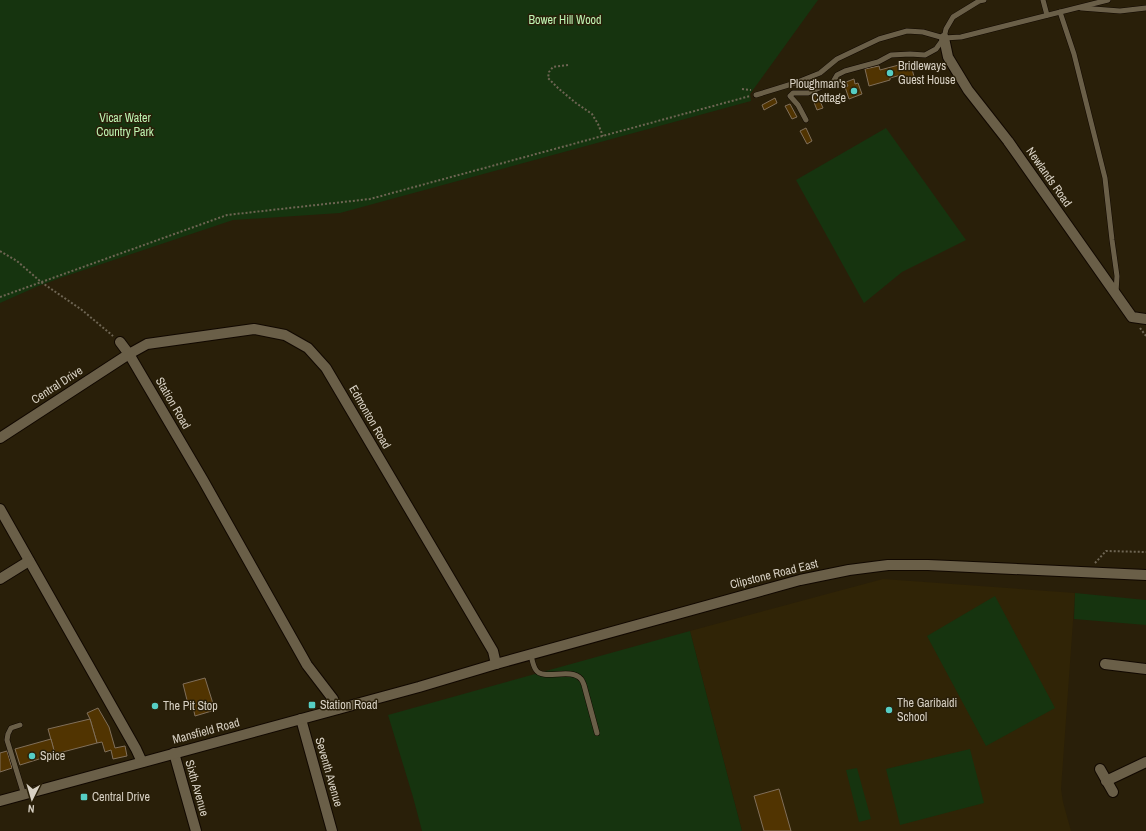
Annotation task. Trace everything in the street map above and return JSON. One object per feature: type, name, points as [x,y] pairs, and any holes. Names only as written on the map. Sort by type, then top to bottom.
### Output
[{"type":"street","name":"Newlands Road","points":[[944,38],[948,57],[968,90],[1008,141],[1132,317],[1146,319]]},
{"type":"street","name":"Edmonton Road","points":[[129,354],[148,344],[254,329],[285,335],[308,348],[326,368],[493,651],[496,664]]},
{"type":"street","name":"Station Road","points":[[120,342],[129,354],[199,474],[307,665],[333,699],[337,709]]},
{"type":"street","name":"Central Drive","points":[[0,438],[129,354]]},
{"type":"street","points":[[0,509],[136,748],[142,762]]},
{"type":"street","points":[[0,579],[30,561]]},
{"type":"street","name":"Clipstone Road East","points":[[419,687],[496,664],[800,580],[849,570],[888,565],[928,565],[1146,575]]},
{"type":"street","points":[[1105,664],[1146,669]]},
{"type":"street","name":"Mansfield Road","points":[[0,801],[419,687]]},
{"type":"street","name":"Seventh Avenue","points":[[301,719],[332,831]]},
{"type":"street","name":"Sixth Avenue","points":[[174,753],[196,831]]},
{"type":"street","points":[[1106,781],[1146,762]]},
{"type":"street","points":[[1100,769],[1113,792]]},
{"type":"lane","points":[[806,120],[798,105],[790,96],[793,93],[808,93],[833,82],[837,75],[878,62],[891,55],[925,55],[936,49],[944,38],[946,29],[953,17],[979,1],[984,0]]},
{"type":"lane","points":[[1043,0],[1047,15]]},
{"type":"lane","points":[[756,95],[795,83],[820,73],[837,59],[879,39],[908,31],[923,32],[944,38],[961,37],[1108,0]]},
{"type":"lane","points":[[1077,8],[1120,11],[1146,8]]},
{"type":"lane","points":[[1060,12],[1074,54],[1105,178],[1117,276],[1116,295]]},
{"type":"lane","points":[[531,655],[537,671],[540,674],[567,674],[581,679],[597,733]]},
{"type":"lane","points":[[20,725],[11,728],[7,740],[24,794]]},
{"type":"path","points":[[568,65],[553,67],[549,72],[548,78],[576,103],[592,114],[603,136]]},
{"type":"path","points":[[0,297],[226,215],[370,199],[756,95]]},
{"type":"path","points":[[0,250],[17,261],[41,282],[82,310],[120,342]]},
{"type":"path","points":[[1086,572],[1106,551],[1146,552]]},
{"type":"shaded area","name":"The Garibaldi School","points":[[883,579],[1075,593],[1061,789],[1071,831],[742,831],[690,631]]},
{"type":"green space","name":"Vicar Water Country Park","points":[[0,0],[818,0],[750,94],[751,101],[340,213],[233,220],[60,278],[0,303]]},
{"type":"green space","points":[[886,128],[966,240],[902,272],[864,303],[796,180]]},
{"type":"green space","points":[[1075,593],[1146,600],[1146,625],[1074,619]]},
{"type":"green space","points":[[995,596],[1055,708],[986,746],[927,636]]},
{"type":"green space","points":[[690,631],[742,831],[422,831],[388,715]]},
{"type":"green space","points":[[970,749],[984,803],[900,825],[886,769]]},
{"type":"green space","points":[[857,768],[871,819],[859,822],[846,770]]},
{"type":"building","name":"Bridleways Guest House","points":[[910,62],[915,80],[903,83],[901,75],[869,86],[865,69],[879,66],[880,70]]},
{"type":"building","name":"Ploughman's Cottage","points":[[854,79],[855,84],[858,83],[862,94],[849,99],[845,87],[848,86],[846,82]]},
{"type":"building","points":[[817,94],[823,108],[817,110],[812,97]]},
{"type":"building","points":[[775,98],[777,103],[764,110],[762,105]]},
{"type":"building","points":[[790,104],[797,117],[792,119],[785,106]]},
{"type":"building","points":[[806,128],[812,141],[807,144],[800,131]]},
{"type":"building","points":[[205,678],[215,710],[195,716],[193,707],[189,708],[183,684]]},
{"type":"building","points":[[98,708],[109,727],[115,748],[125,746],[127,756],[113,759],[111,750],[105,752],[102,742],[97,743],[87,713]]},
{"type":"building","points":[[90,719],[97,743],[55,754],[48,729]]},
{"type":"building","points":[[51,739],[55,754],[20,765],[15,749]]},
{"type":"building","points":[[7,751],[12,768],[0,772],[0,753]]},
{"type":"building","points":[[779,789],[791,831],[764,831],[754,796]]},
{"type":"place","name":"Bridleways Guest House","points":[[890,73]]},
{"type":"place","name":"Ploughman's Cottage","points":[[854,91]]},
{"type":"place","name":"Station Road","points":[[312,705]]},
{"type":"place","name":"The Pit Stop","points":[[155,706]]},
{"type":"place","name":"The Garibaldi School","points":[[889,710]]},
{"type":"place","name":"Spice","points":[[32,756]]},
{"type":"place","name":"Central Drive","points":[[84,797]]},
{"type":"park label","name":"Bower Hill Wood","points":[[565,20]]}]
